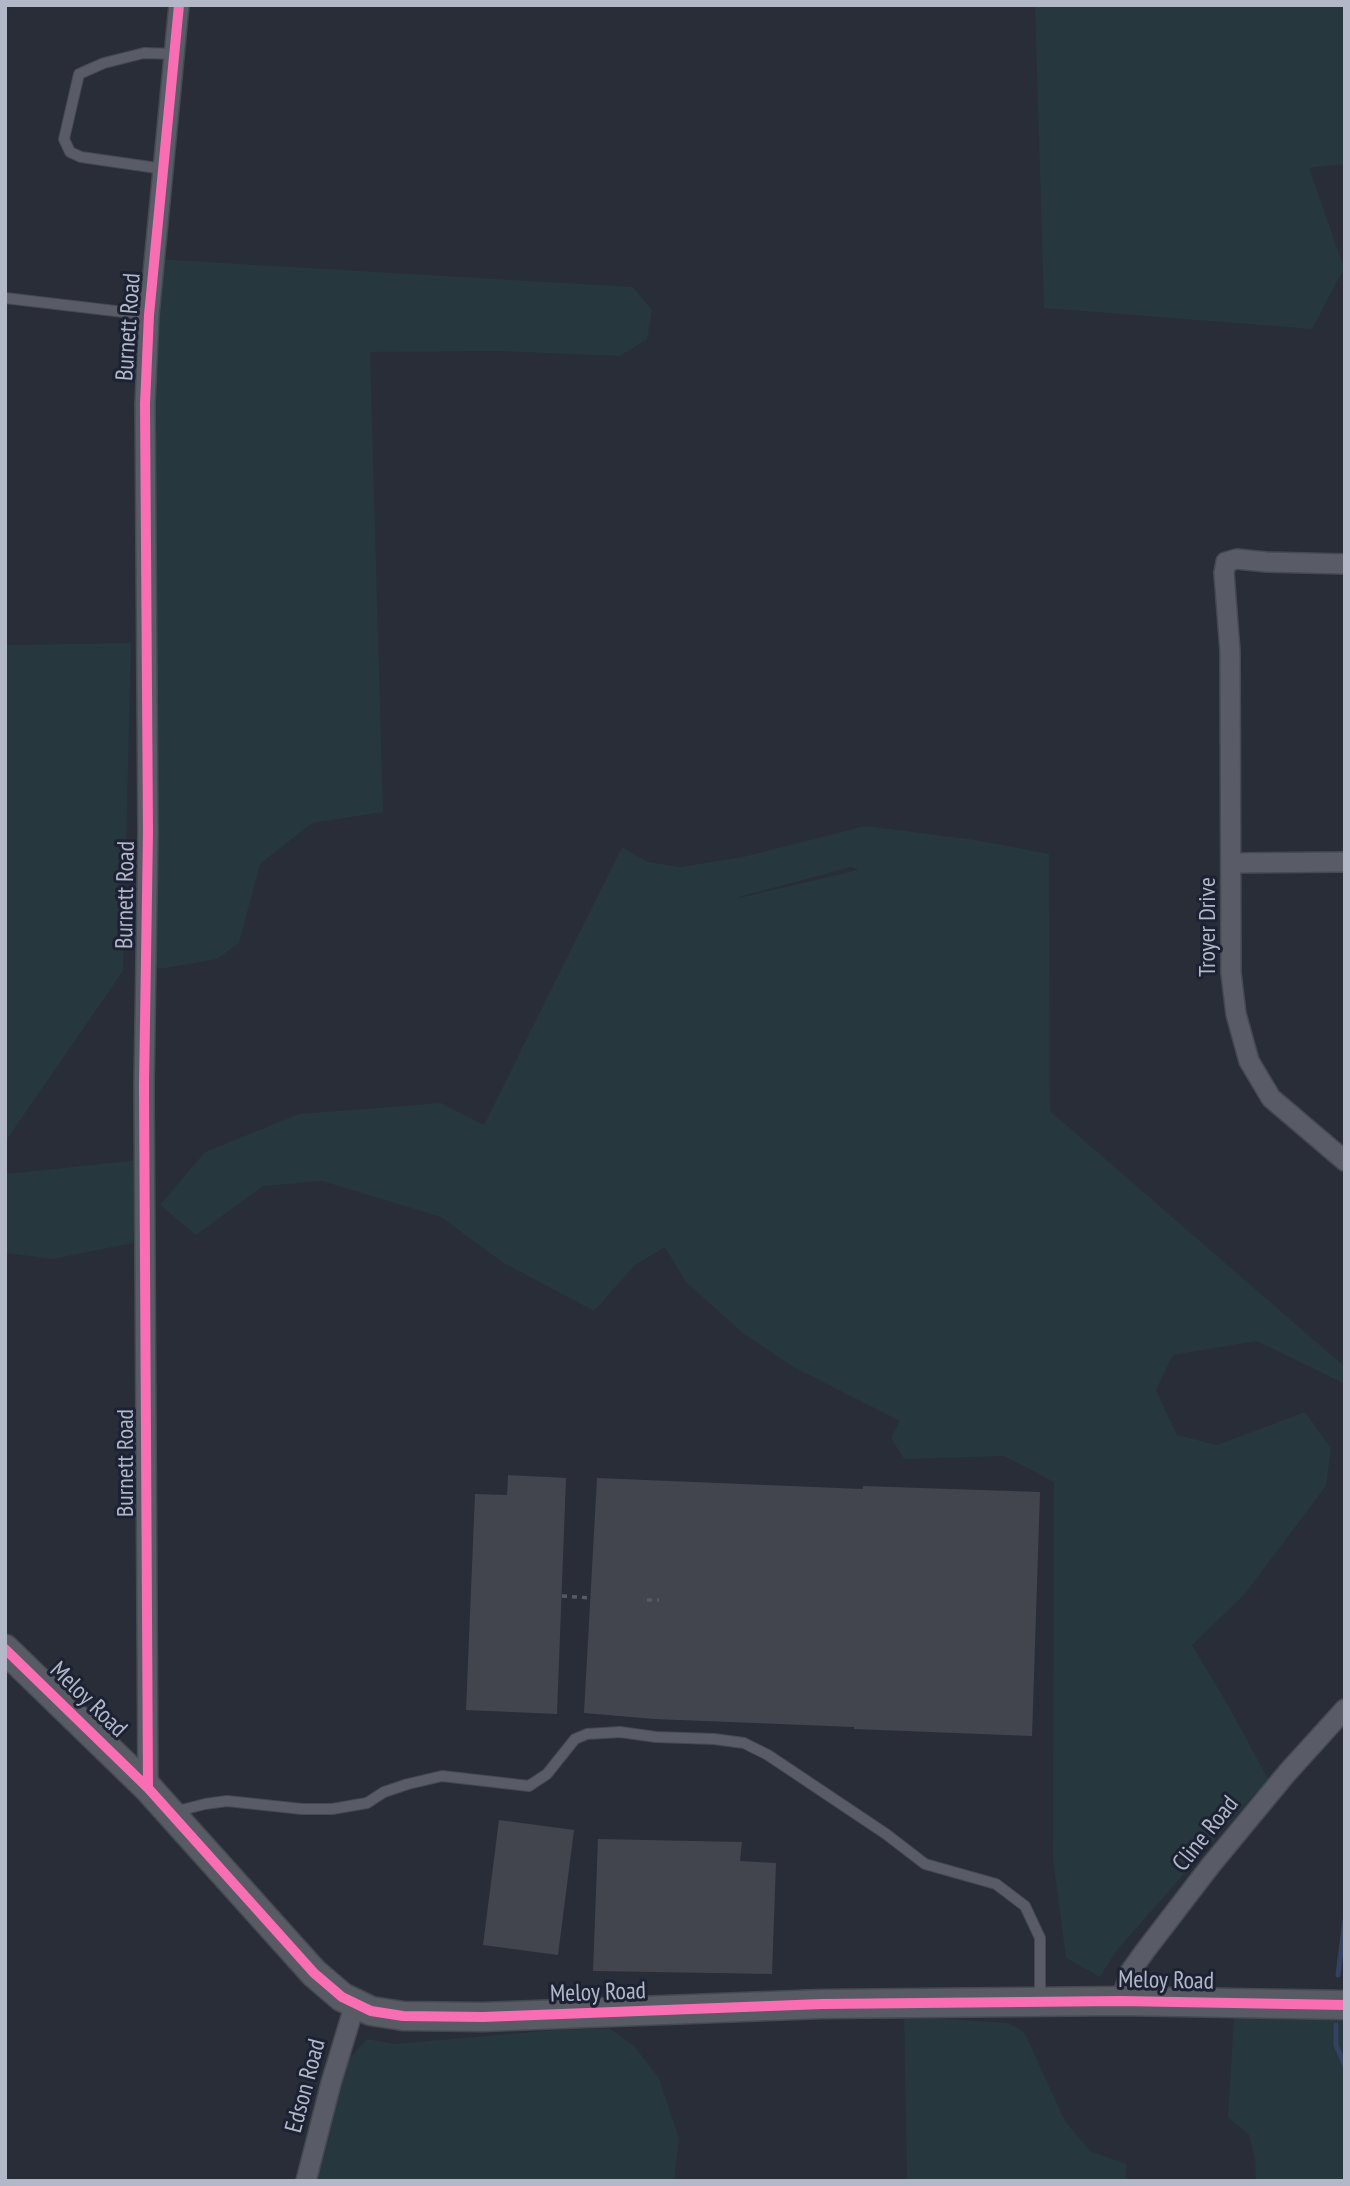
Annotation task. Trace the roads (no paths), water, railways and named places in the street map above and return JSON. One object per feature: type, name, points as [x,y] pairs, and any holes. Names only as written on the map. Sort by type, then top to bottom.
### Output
[{"type":"street","name":"Burnett Road","points":[[148,1788],[144,1086],[148,832],[145,404],[149,316],[179,5]]},
{"type":"street","name":"Troyer Drive","points":[[1345,564],[1237,559],[1226,562],[1224,573],[1230,651],[1231,973],[1236,1014],[1249,1061],[1272,1098],[1286,1113],[1345,1161]]},
{"type":"street","points":[[1232,863],[1345,862]]},
{"type":"street","name":"Meloy Road","points":[[5,1649],[148,1788],[314,1973],[330,1988],[371,2011],[403,2016],[483,2017],[822,2004],[1121,2001],[1345,2005]]},
{"type":"street","name":"Cline Road","points":[[1121,2001],[1130,1972],[1144,1951],[1287,1773],[1345,1709]]},
{"type":"street","name":"Edson Road","points":[[306,2181],[355,2004]]},
{"type":"lane","points":[[164,169],[81,157],[70,152],[64,139],[79,75],[104,63],[144,53],[175,54]]},
{"type":"lane","points":[[5,298],[149,316]]},
{"type":"lane","points":[[170,1813],[227,1801],[302,1809],[332,1809],[367,1803],[384,1792],[442,1776],[529,1786],[547,1773],[575,1739],[587,1734],[620,1732],[744,1743],[768,1755],[886,1834],[925,1864],[996,1884],[1025,1906],[1040,1938],[1040,2002]]},
{"type":"waterway","points":[[1338,1975],[1345,1920]]},
{"type":"waterway","points":[[1336,2025],[1336,2045],[1345,2066]]}]
